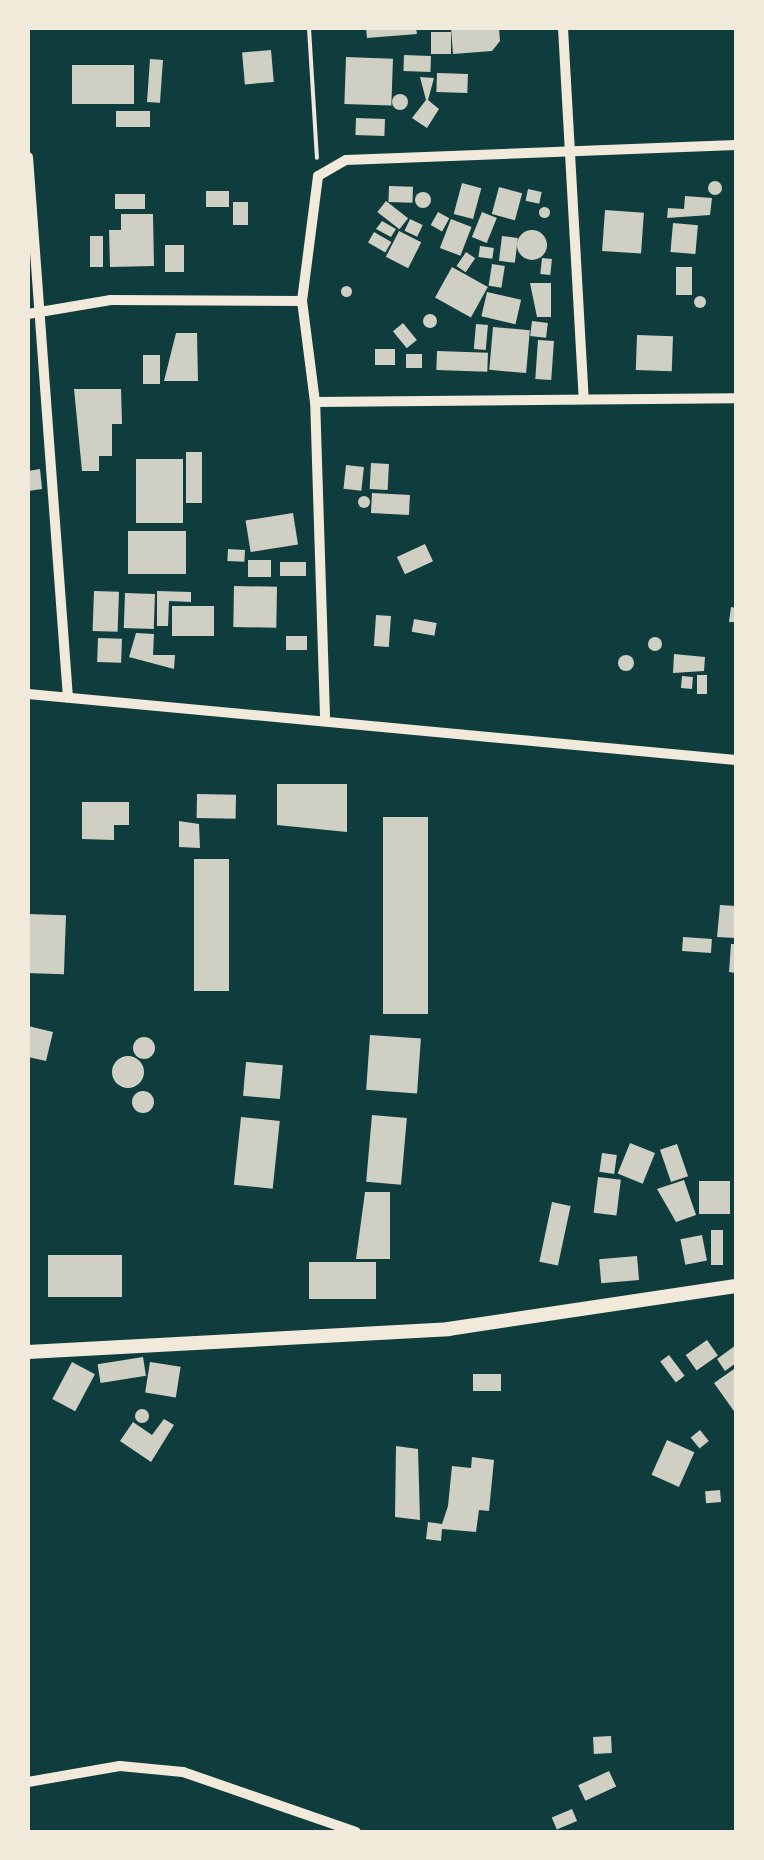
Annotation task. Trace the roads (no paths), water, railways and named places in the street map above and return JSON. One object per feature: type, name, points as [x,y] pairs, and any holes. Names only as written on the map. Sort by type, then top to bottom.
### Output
[{"type":"main road","points":[[28,1352],[448,1329],[736,1286]]},
{"type":"street","points":[[563,28],[564,149],[584,398]]},
{"type":"street","points":[[325,716],[315,402],[302,301],[318,176],[346,160],[736,145]]},
{"type":"street","points":[[28,157],[46,312],[68,698]]},
{"type":"street","points":[[28,314],[111,300],[302,301]]},
{"type":"street","points":[[315,402],[736,398]]},
{"type":"street","points":[[28,694],[325,716],[736,760]]},
{"type":"street","points":[[28,1782],[120,1766],[184,1772],[356,1832]]}]
